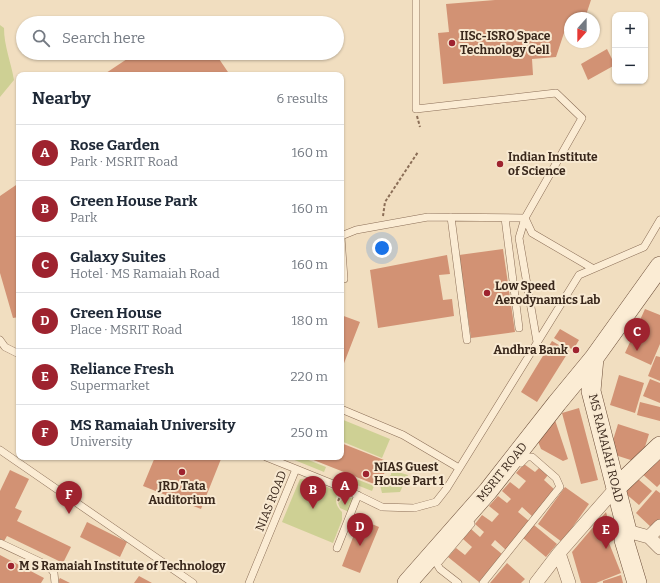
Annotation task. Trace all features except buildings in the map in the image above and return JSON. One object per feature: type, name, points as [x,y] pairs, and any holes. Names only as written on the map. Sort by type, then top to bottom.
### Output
[{"type":"main road","points":[[594,358],[660,266]]},
{"type":"main road","name":"MS RAMAIAH ROAD","points":[[594,358],[591,391],[627,531],[624,540],[637,583]]},
{"type":"main road","name":"MSRIT ROAD","points":[[407,583],[488,498],[564,394],[594,358]]},
{"type":"main road","points":[[564,394],[591,391]]},
{"type":"main road","points":[[616,488],[660,446]]},
{"type":"main road","name":"MS RAMAIAH ROAD","points":[[627,531],[635,538],[648,583]]},
{"type":"street","points":[[536,583],[559,553],[616,488]]},
{"type":"street","points":[[649,536],[660,526]]},
{"type":"street","points":[[627,531],[649,536],[660,548]]},
{"type":"street","points":[[559,553],[569,583]]},
{"type":"lane","points":[[416,0],[416,109],[556,93],[582,118],[525,218],[519,238],[537,342]]},
{"type":"lane","points":[[344,236],[356,230],[428,217],[525,218]]},
{"type":"lane","points":[[452,217],[467,340]]},
{"type":"lane","points":[[505,218],[519,328]]},
{"type":"lane","points":[[525,218],[532,233],[592,268]]},
{"type":"lane","name":"NIAS ROAD","points":[[249,583],[296,469],[358,495],[382,507],[414,508],[436,502],[459,468],[579,275],[592,268],[644,247],[660,220]]},
{"type":"lane","points":[[0,340],[5,346],[16,352]]},
{"type":"lane","points":[[344,410],[403,436],[459,468]]},
{"type":"lane","points":[[0,450],[193,583]]},
{"type":"lane","points":[[483,583],[560,487],[556,478],[532,457],[527,457],[514,472]]},
{"type":"lane","points":[[274,460],[296,469]]},
{"type":"lane","points":[[488,498],[505,483]]},
{"type":"lane","points":[[337,548],[358,495]]},
{"type":"lane","points":[[458,583],[440,569],[437,564],[475,519]]},
{"type":"lane","points":[[0,543],[49,566],[54,573],[54,583]]},
{"type":"path","points":[[382,225],[385,202],[418,152]]},
{"type":"green space","points":[[0,25],[4,28],[6,48],[14,80],[0,97]]},
{"type":"green space","points":[[344,420],[390,439],[382,458],[344,442]]},
{"type":"green space","points":[[294,460],[308,460],[326,467],[324,472]]},
{"type":"green space","points":[[391,470],[408,475],[400,492],[382,493],[380,485],[391,475]]},
{"type":"green space","points":[[341,473],[374,486],[372,491],[339,478]]},
{"type":"green space","points":[[300,479],[312,480],[338,492],[336,503],[342,512],[342,520],[333,543],[282,522]]},
{"type":"green space","points":[[346,496],[354,499],[349,512],[340,508],[338,503]]},
{"type":"place","name":"IISc-ISRO Space Technology Cell","points":[[452,43]]},
{"type":"place","name":"Indian Institute of Science","points":[[500,164]]},
{"type":"place","name":"Low Speed Aerodynamics Lab","points":[[487,293]]},
{"type":"place","name":"Andhra Bank","points":[[576,350]]},
{"type":"place","name":"Galaxy Suites","points":[[637,351]]},
{"type":"place","name":"JRD Tata Auditorium","points":[[182,472]]},
{"type":"place","name":"NIAS Guest House Part 1","points":[[366,474]]},
{"type":"place","name":"Rose Garden","points":[[345,505]]},
{"type":"place","name":"Green House Park","points":[[313,509]]},
{"type":"place","name":"MS Ramaiah University","points":[[69,514]]},
{"type":"place","name":"Green House","points":[[360,546]]},
{"type":"place","name":"Reliance Fresh","points":[[606,549]]},
{"type":"place","name":"M S Ramaiah Institute of Technology","points":[[11,566]]}]
